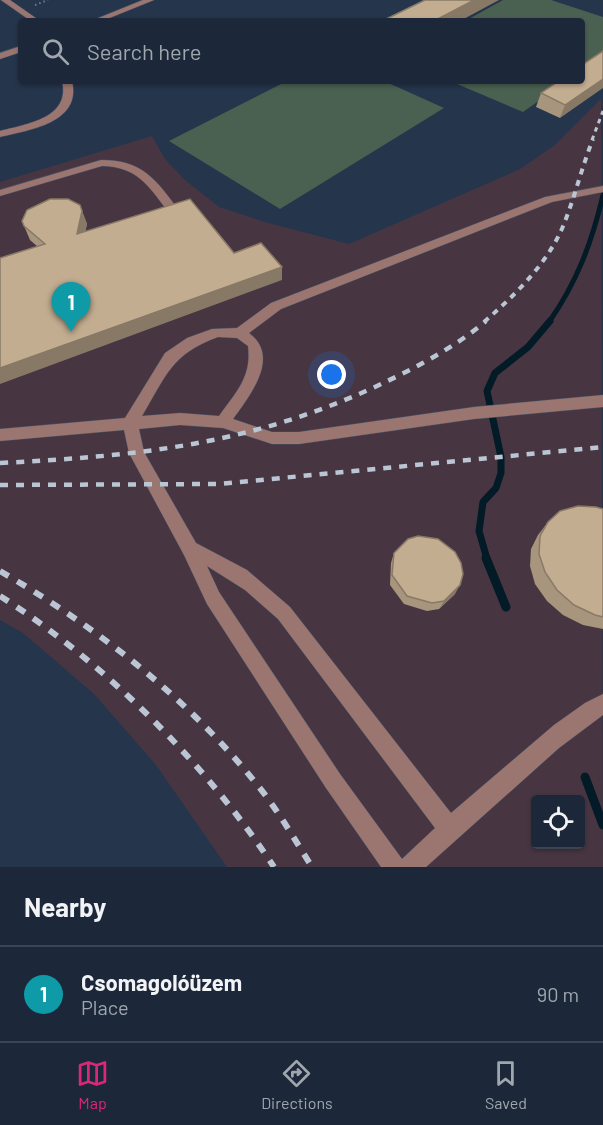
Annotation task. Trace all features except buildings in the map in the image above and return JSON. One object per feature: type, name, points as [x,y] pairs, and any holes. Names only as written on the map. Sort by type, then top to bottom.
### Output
[{"type":"street","points":[[5,0],[32,18]]},
{"type":"street","points":[[103,18],[150,0]]},
{"type":"street","points":[[0,56],[18,50]]},
{"type":"street","points":[[0,134],[44,121],[63,109],[69,96],[67,84]]},
{"type":"street","points":[[0,193],[101,163],[117,162],[144,172],[171,208]]},
{"type":"street","points":[[240,333],[276,306],[549,199],[598,190]]},
{"type":"street","points":[[223,422],[244,392],[257,364],[254,344],[240,333],[217,332],[192,341],[170,357],[130,423],[136,453],[190,549],[213,598],[290,717],[394,867]]},
{"type":"street","points":[[0,435],[180,419],[223,422],[272,438],[299,438],[474,414],[603,401]]},
{"type":"street","points":[[190,549],[232,568],[260,588],[284,613],[449,828]]},
{"type":"street","points":[[410,867],[449,828],[569,727],[603,704]]},
{"type":"shaded area","points":[[601,99],[603,867],[227,867],[156,765],[94,694],[23,633],[0,620],[0,182],[152,136],[165,159],[185,180],[219,207],[268,223],[349,244],[520,169],[555,145]]},
{"type":"green space","points":[[503,0],[551,0],[603,17],[603,56],[585,69],[585,18],[470,18]]},
{"type":"green space","points":[[281,84],[391,84],[444,108],[280,209],[169,141]]},
{"type":"green space","points":[[457,84],[563,84],[523,112]]},
{"type":"waterway","points":[[549,322],[568,292],[582,261],[603,195]]},
{"type":"waterway","points":[[487,559],[479,531],[483,502],[496,488],[501,473],[501,457],[487,391],[495,373],[528,347],[550,321]]},
{"type":"waterway","points":[[486,558],[506,607]]},
{"type":"waterway","points":[[585,777],[603,825]]},
{"type":"railway","points":[[592,140],[603,111]]},
{"type":"railway","points":[[484,322],[537,269],[554,244],[566,220],[593,139]]},
{"type":"railway","points":[[0,463],[146,451],[192,444],[284,422],[330,406],[406,372],[447,349],[486,321]]},
{"type":"railway","points":[[0,485],[219,484],[603,447]]},
{"type":"railway","points":[[0,571],[72,616],[140,667],[172,695],[232,755],[259,787],[312,867]]},
{"type":"railway","points":[[0,596],[39,622],[77,652],[150,718],[217,790],[274,867]]},
{"type":"place","name":"Csomagolóüzem","points":[[71,332]]}]
